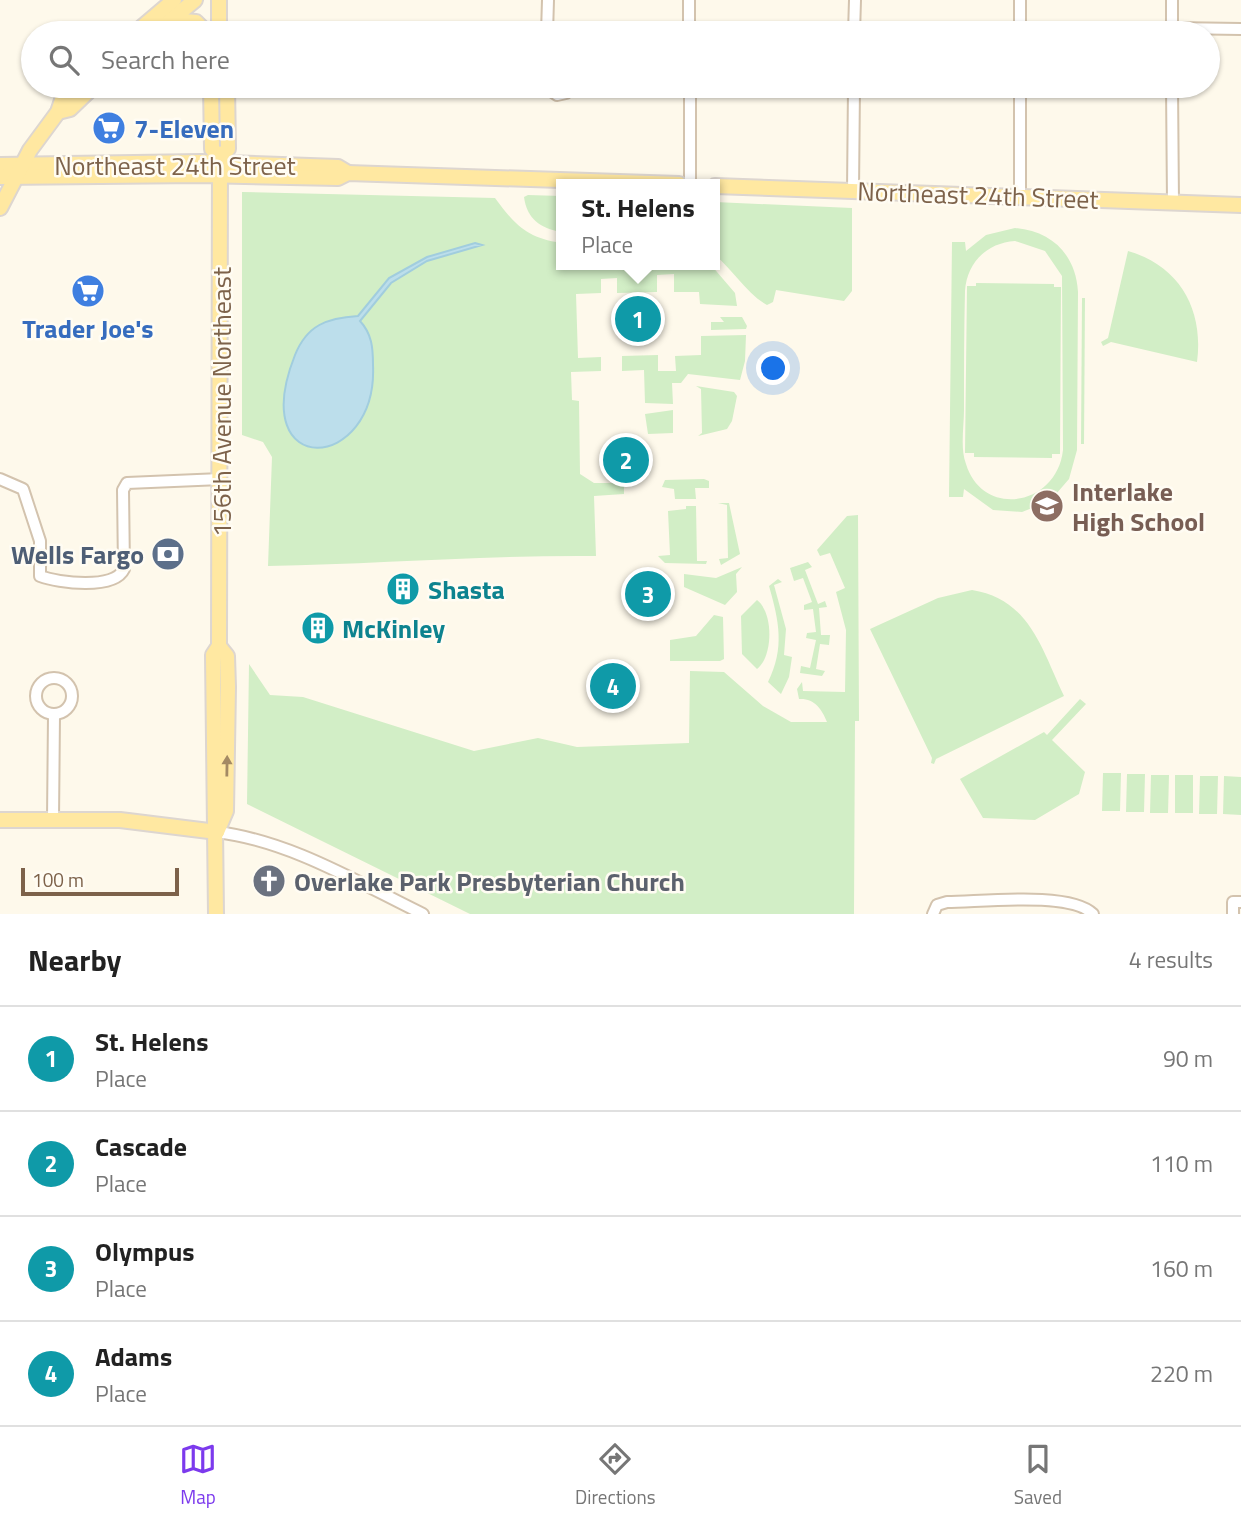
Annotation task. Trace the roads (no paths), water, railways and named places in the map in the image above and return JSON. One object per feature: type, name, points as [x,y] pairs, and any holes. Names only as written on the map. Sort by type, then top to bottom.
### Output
[{"type":"main road","points":[[149,21],[174,0]]},
{"type":"main road","points":[[171,20],[195,0]]},
{"type":"main road","points":[[219,0],[219,21]]},
{"type":"main road","points":[[171,20],[183,21]]},
{"type":"main road","points":[[0,208],[12,173],[58,112],[63,98]]},
{"type":"main road","points":[[58,112],[70,110],[82,98]]},
{"type":"main road","name":"156th Avenue Northeast","points":[[211,98],[212,149],[220,165],[219,646],[213,655],[216,914]]},
{"type":"main road","name":"156th Avenue Northeast","points":[[220,165],[228,149],[227,98]]},
{"type":"main road","name":"Northeast 24th Street","points":[[0,165],[12,173],[220,165],[338,167],[348,173],[556,180]]},
{"type":"main road","name":"Northeast 24th Street","points":[[720,186],[1241,205]]},
{"type":"main road","points":[[0,820],[141,822],[217,832]]},
{"type":"street","points":[[547,21],[548,0]]},
{"type":"street","points":[[689,0],[690,21]]},
{"type":"street","points":[[854,21],[855,0]]},
{"type":"street","points":[[1020,0],[1020,21]]},
{"type":"street","points":[[1172,0],[1172,21]]},
{"type":"street","points":[[1220,30],[1241,29]]},
{"type":"street","points":[[690,98],[690,179]]},
{"type":"street","points":[[853,191],[854,98]]},
{"type":"street","points":[[1020,98],[1020,197]]},
{"type":"street","points":[[1172,98],[1173,203]]},
{"type":"street","points":[[0,479],[23,489],[40,541],[40,576],[58,582],[113,581],[121,575],[124,569],[123,490],[127,483],[221,479]]},
{"type":"street","points":[[53,820],[54,715]]},
{"type":"street","points":[[217,832],[248,838],[309,859],[423,914]]},
{"type":"street","points":[[935,910],[947,902],[1062,901],[1093,913]]},
{"type":"street","points":[[1233,914],[1237,902]]},
{"type":"water","points":[[475,243],[482,245],[427,261],[391,283],[360,321],[371,342],[373,365],[369,401],[356,427],[337,443],[317,448],[299,442],[287,425],[284,396],[295,355],[312,330],[328,321],[358,316],[389,278],[427,257]]},
{"type":"place","name":"7-Eleven","points":[[109,128]]},
{"type":"place","name":"Trader Joe's","points":[[88,291]]},
{"type":"place","name":"St. Helens","points":[[638,319]]},
{"type":"place","name":"Cascade","points":[[626,460]]},
{"type":"place","name":"Interlake High School","points":[[1047,506]]},
{"type":"place","name":"Wells Fargo","points":[[168,554]]},
{"type":"place","name":"Shasta","points":[[403,589]]},
{"type":"place","name":"Olympus","points":[[648,594]]},
{"type":"place","name":"McKinley","points":[[318,628]]},
{"type":"place","name":"Adams","points":[[613,686]]},
{"type":"place","name":"Overlake Park Presbyterian Church","points":[[269,881]]}]
